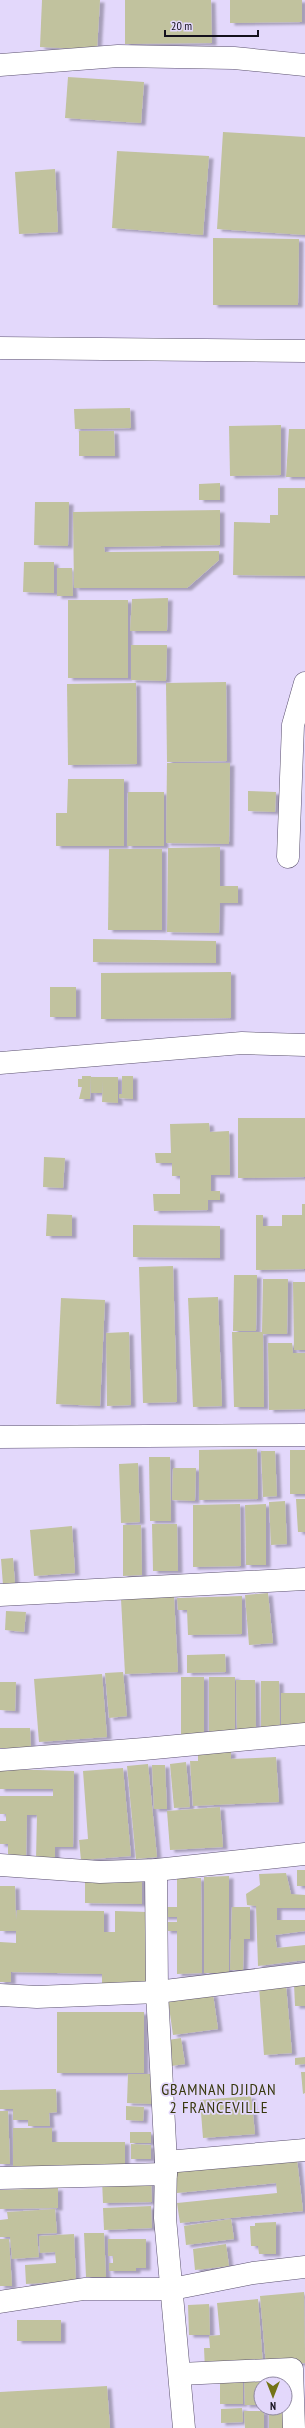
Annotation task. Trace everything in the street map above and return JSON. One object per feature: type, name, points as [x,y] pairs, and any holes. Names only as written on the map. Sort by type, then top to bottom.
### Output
[{"type":"street","points":[[0,65],[118,56],[234,58],[305,65]]},
{"type":"street","points":[[0,348],[305,351]]},
{"type":"street","points":[[288,857],[293,725],[305,683]]},
{"type":"street","points":[[0,1063],[242,1043],[305,1044]]},
{"type":"street","points":[[0,1437],[305,1435]]},
{"type":"street","points":[[0,1595],[305,1578]]},
{"type":"street","points":[[0,1760],[144,1750],[305,1734]]},
{"type":"street","points":[[0,1865],[100,1872],[156,1870],[305,1854]]},
{"type":"street","points":[[156,1870],[157,1992],[166,2168],[165,2218],[184,2428]]},
{"type":"street","points":[[0,1995],[37,1997],[157,1992],[305,1974]]},
{"type":"street","points":[[0,2178],[166,2168],[305,2150]]},
{"type":"street","points":[[0,2302],[84,2289],[172,2289],[253,2273],[305,2267]]},
{"type":"street","points":[[180,2374],[292,2369],[294,2428]]},
{"type":"building","points":[[42,0],[100,0],[97,50],[40,47]]},
{"type":"building","points":[[125,0],[211,0],[212,43],[125,44]]},
{"type":"building","points":[[230,0],[302,0],[302,22],[230,23]]},
{"type":"building","points":[[68,77],[144,82],[141,123],[65,118]]},
{"type":"building","points":[[223,132],[305,137],[305,235],[217,229]]},
{"type":"building","points":[[117,151],[209,156],[203,235],[112,228]]},
{"type":"building","points":[[55,169],[58,232],[19,234],[15,172]]},
{"type":"building","points":[[213,238],[299,239],[298,305],[213,305]]},
{"type":"building","points":[[130,408],[131,428],[75,429],[74,409]]},
{"type":"building","points":[[281,425],[281,475],[230,476],[229,426]]},
{"type":"building","points":[[289,429],[305,429],[305,477],[286,477]]},
{"type":"building","points":[[79,431],[114,431],[115,456],[79,456]]},
{"type":"building","points":[[220,483],[220,500],[199,500],[199,484]]},
{"type":"building","points":[[278,488],[305,488],[305,576],[233,575],[234,522],[270,523],[270,515],[278,515]]},
{"type":"building","points":[[35,502],[69,502],[68,546],[34,545]]},
{"type":"building","points":[[220,510],[220,545],[104,547],[105,552],[219,551],[219,560],[187,588],[74,588],[73,512]]},
{"type":"building","points":[[24,562],[54,562],[54,593],[23,592]]},
{"type":"building","points":[[57,568],[72,568],[73,596],[57,596]]},
{"type":"building","points":[[168,598],[167,631],[130,631],[132,599]]},
{"type":"building","points":[[68,600],[128,600],[128,678],[68,678]]},
{"type":"building","points":[[131,645],[167,645],[166,681],[131,680]]},
{"type":"building","points":[[226,682],[227,761],[167,762],[166,683]]},
{"type":"building","points":[[136,683],[137,764],[68,765],[67,684]]},
{"type":"building","points":[[167,763],[230,763],[229,844],[166,843]]},
{"type":"building","points":[[68,779],[124,779],[124,846],[56,846],[56,813],[67,813]]},
{"type":"building","points":[[248,791],[276,792],[275,812],[248,811]]},
{"type":"building","points":[[128,792],[164,792],[164,846],[127,846]]},
{"type":"building","points":[[220,847],[220,886],[238,886],[238,903],[220,903],[219,933],[167,932],[168,848]]},
{"type":"building","points":[[109,849],[162,849],[162,930],[108,930]]},
{"type":"building","points":[[93,939],[216,941],[216,963],[93,962]]},
{"type":"building","points":[[231,972],[231,1018],[101,1019],[101,973]]},
{"type":"building","points":[[50,987],[76,987],[76,1017],[50,1017]]},
{"type":"building","points":[[82,1076],[91,1076],[90,1099],[79,1099],[82,1087],[78,1087],[78,1079],[82,1079]]},
{"type":"building","points":[[122,1076],[133,1076],[133,1099],[119,1098],[119,1094],[122,1094]]},
{"type":"building","points":[[91,1077],[118,1077],[118,1103],[102,1102],[103,1080],[102,1093],[91,1093]]},
{"type":"building","points":[[238,1118],[305,1118],[305,1177],[238,1178]]},
{"type":"building","points":[[209,1123],[210,1132],[229,1131],[230,1175],[211,1175],[211,1191],[220,1191],[220,1200],[208,1200],[208,1210],[154,1211],[153,1194],[180,1194],[180,1176],[172,1176],[172,1163],[156,1163],[155,1153],[171,1153],[170,1124]]},
{"type":"building","points":[[44,1157],[65,1158],[63,1188],[43,1187]]},
{"type":"building","points":[[302,1204],[305,1204],[305,1269],[256,1270],[256,1215],[263,1215],[263,1226],[282,1226],[282,1215],[302,1215]]},
{"type":"building","points":[[47,1214],[72,1215],[72,1236],[46,1236]]},
{"type":"building","points":[[133,1225],[220,1226],[220,1258],[133,1257]]},
{"type":"building","points":[[173,1266],[177,1402],[143,1403],[139,1267]]},
{"type":"building","points":[[234,1275],[257,1275],[256,1331],[233,1331]]},
{"type":"building","points":[[263,1279],[288,1279],[287,1334],[263,1334],[264,1407],[234,1407],[232,1332],[262,1332]]},
{"type":"building","points":[[293,1282],[305,1282],[305,1350],[294,1350]]},
{"type":"building","points":[[218,1297],[222,1406],[193,1407],[188,1298]]},
{"type":"building","points":[[61,1298],[105,1300],[100,1406],[56,1404]]},
{"type":"building","points":[[129,1332],[131,1405],[107,1406],[106,1333]]},
{"type":"building","points":[[268,1343],[292,1343],[293,1353],[305,1353],[305,1409],[269,1410]]},
{"type":"building","points":[[257,1449],[258,1499],[199,1500],[199,1450]]},
{"type":"building","points":[[290,1450],[305,1450],[305,1494],[290,1494]]},
{"type":"building","points":[[261,1451],[275,1451],[277,1496],[263,1497]]},
{"type":"building","points":[[149,1457],[170,1457],[171,1521],[150,1521]]},
{"type":"building","points":[[138,1463],[140,1522],[121,1523],[119,1464]]},
{"type":"building","points":[[173,1468],[196,1468],[195,1501],[172,1500]]},
{"type":"building","points":[[296,1499],[305,1499],[305,1532],[298,1532]]},
{"type":"building","points":[[285,1501],[287,1544],[271,1545],[269,1502]]},
{"type":"building","points":[[240,1504],[241,1566],[193,1567],[193,1505]]},
{"type":"building","points":[[266,1504],[266,1565],[246,1565],[245,1505]]},
{"type":"building","points":[[152,1524],[177,1524],[178,1571],[153,1571]]},
{"type":"building","points":[[123,1525],[141,1525],[142,1575],[123,1576]]},
{"type":"building","points":[[72,1526],[75,1573],[34,1576],[30,1530]]},
{"type":"building","points":[[13,1558],[15,1584],[3,1585],[1,1559]]},
{"type":"building","points":[[268,1593],[273,1643],[249,1645],[245,1595]]},
{"type":"building","points":[[174,1596],[178,1672],[125,1674],[121,1599]]},
{"type":"building","points":[[242,1596],[242,1634],[188,1635],[187,1610],[178,1610],[177,1598]]},
{"type":"building","points":[[6,1611],[26,1612],[24,1632],[5,1630]]},
{"type":"building","points":[[225,1654],[226,1672],[187,1673],[187,1655]]},
{"type":"building","points":[[123,1672],[127,1716],[109,1718],[105,1673]]},
{"type":"building","points":[[102,1674],[107,1737],[39,1742],[34,1679]]},
{"type":"building","points":[[181,1677],[204,1677],[204,1735],[181,1735]]},
{"type":"building","points":[[209,1677],[235,1677],[235,1736],[209,1736]]},
{"type":"building","points":[[236,1680],[255,1680],[256,1730],[237,1730]]},
{"type":"building","points":[[261,1681],[279,1681],[280,1729],[261,1729]]},
{"type":"building","points":[[0,1682],[16,1682],[15,1711],[0,1710]]},
{"type":"building","points":[[281,1693],[305,1693],[305,1728],[281,1728]]},
{"type":"building","points":[[0,1728],[30,1728],[31,1748],[0,1748]]},
{"type":"building","points":[[231,1751],[231,1759],[276,1757],[279,1802],[193,1806],[190,1761],[198,1761],[198,1753]]},
{"type":"building","points":[[186,1762],[190,1807],[174,1808],[170,1764]]},
{"type":"building","points":[[148,1764],[157,1857],[136,1859],[127,1766]]},
{"type":"building","points":[[152,1765],[165,1765],[167,1809],[154,1809]]},
{"type":"building","points":[[123,1768],[131,1856],[81,1860],[79,1840],[88,1839],[83,1771]]},
{"type":"building","points":[[0,1769],[74,1771],[73,1847],[55,1847],[55,1860],[36,1859],[37,1815],[27,1815],[26,1859],[8,1859],[8,1844],[0,1844],[0,1821],[6,1821],[6,1814],[0,1814],[0,1796],[53,1796],[53,1789],[0,1789]]},
{"type":"building","points":[[220,1807],[223,1847],[170,1850],[167,1811]]},
{"type":"building","points":[[297,1870],[305,1870],[305,1886],[297,1886]]},
{"type":"building","points":[[286,1873],[291,1894],[305,1895],[305,1908],[277,1908],[277,1920],[305,1920],[305,1931],[275,1935],[277,1948],[305,1945],[305,1960],[258,1966],[256,1906],[247,1905],[246,1894],[260,1885],[259,1874]]},
{"type":"building","points":[[229,1876],[229,1973],[204,1973],[204,1877]]},
{"type":"building","points":[[85,1877],[142,1878],[142,1904],[85,1903]]},
{"type":"building","points":[[177,1878],[201,1878],[202,1973],[177,1974],[177,1931],[166,1931],[166,1922],[177,1922],[177,1917],[163,1917],[163,1907],[177,1907]]},
{"type":"building","points":[[0,1886],[15,1886],[16,1920],[17,1910],[104,1911],[104,1932],[115,1932],[115,1911],[147,1912],[153,1984],[102,1983],[102,1974],[11,1972],[11,1982],[0,1982],[0,1942],[16,1943],[16,1931],[0,1931]]},
{"type":"building","points":[[232,1907],[250,1907],[250,1939],[244,1939],[243,1970],[230,1970]]},
{"type":"building","points":[[294,1984],[305,1984],[305,2006],[295,2006]]},
{"type":"building","points":[[286,1985],[292,2053],[264,2055],[259,1987]]},
{"type":"building","points":[[213,1994],[218,2029],[173,2035],[168,2000]]},
{"type":"building","points":[[57,2012],[144,2012],[144,2073],[57,2073]]},
{"type":"building","points":[[181,2038],[185,2064],[171,2066],[168,2040]]},
{"type":"building","points":[[305,2057],[305,2064],[295,2065],[295,2058]]},
{"type":"building","points":[[301,2072],[305,2072],[305,2093],[303,2094]]},
{"type":"building","points":[[128,2074],[152,2074],[152,2104],[127,2103]]},
{"type":"building","points":[[56,2089],[57,2112],[49,2113],[50,2126],[28,2126],[28,2120],[13,2120],[13,2109],[0,2109],[0,2090]]},
{"type":"building","points":[[251,2096],[255,2134],[203,2138],[200,2100]]},
{"type":"building","points":[[126,2106],[144,2107],[143,2121],[126,2120]]},
{"type":"building","points":[[0,2111],[8,2111],[10,2164],[0,2164]]},
{"type":"building","points":[[13,2128],[52,2128],[52,2142],[125,2142],[125,2168],[13,2167]]},
{"type":"building","points":[[130,2132],[151,2132],[151,2143],[130,2143]]},
{"type":"building","points":[[131,2144],[151,2145],[151,2159],[131,2159]]},
{"type":"building","points":[[297,2159],[303,2211],[180,2223],[177,2203],[277,2193],[276,2183],[177,2193],[174,2172]]},
{"type":"building","points":[[151,2179],[152,2202],[103,2203],[102,2180]]},
{"type":"building","points":[[58,2188],[58,2208],[0,2209],[0,2190]]},
{"type":"building","points":[[151,2206],[152,2228],[104,2230],[103,2208]]},
{"type":"building","points":[[55,2209],[57,2233],[37,2234],[39,2257],[12,2259],[10,2237],[0,2237],[0,2220],[8,2219],[7,2212]]},
{"type":"building","points":[[231,2219],[234,2239],[186,2245],[184,2226]]},
{"type":"building","points":[[276,2222],[276,2254],[259,2254],[258,2246],[251,2246],[250,2226],[255,2226],[255,2223]]},
{"type":"building","points":[[84,2233],[104,2233],[106,2277],[86,2277]]},
{"type":"building","points":[[74,2234],[76,2281],[26,2284],[25,2265],[56,2263],[55,2252],[40,2253],[39,2236]]},
{"type":"building","points":[[0,2239],[9,2239],[12,2286],[0,2286]]},
{"type":"building","points":[[108,2239],[146,2239],[146,2268],[136,2268],[136,2271],[109,2271],[109,2263],[113,2263],[113,2256],[108,2256]]},
{"type":"building","points":[[226,2244],[229,2266],[195,2270],[193,2249]]},
{"type":"building","points":[[304,2292],[305,2363],[266,2366],[260,2296]]},
{"type":"building","points":[[258,2299],[263,2365],[205,2370],[204,2348],[210,2348],[209,2336],[220,2335],[217,2303]]},
{"type":"building","points":[[209,2304],[210,2335],[189,2335],[188,2305]]},
{"type":"building","points":[[17,2320],[61,2320],[61,2341],[17,2341]]},
{"type":"building","points":[[220,2373],[243,2373],[243,2404],[220,2404]]},
{"type":"building","points":[[244,2375],[264,2375],[253,2376],[253,2405],[245,2405]]},
{"type":"building","points":[[107,2386],[110,2428],[0,2428],[0,2392]]},
{"type":"building","points":[[242,2408],[243,2422],[221,2423],[221,2409]]},
{"type":"building","points":[[244,2411],[253,2411],[253,2416],[264,2416],[264,2428],[245,2428]]},
{"type":"building","points":[[269,2416],[288,2416],[292,2428],[269,2428]]},
{"type":"district","name":"GBAMNAN DJIDAN 2 FRANCEVILLE","points":[[219,2098]]}]
